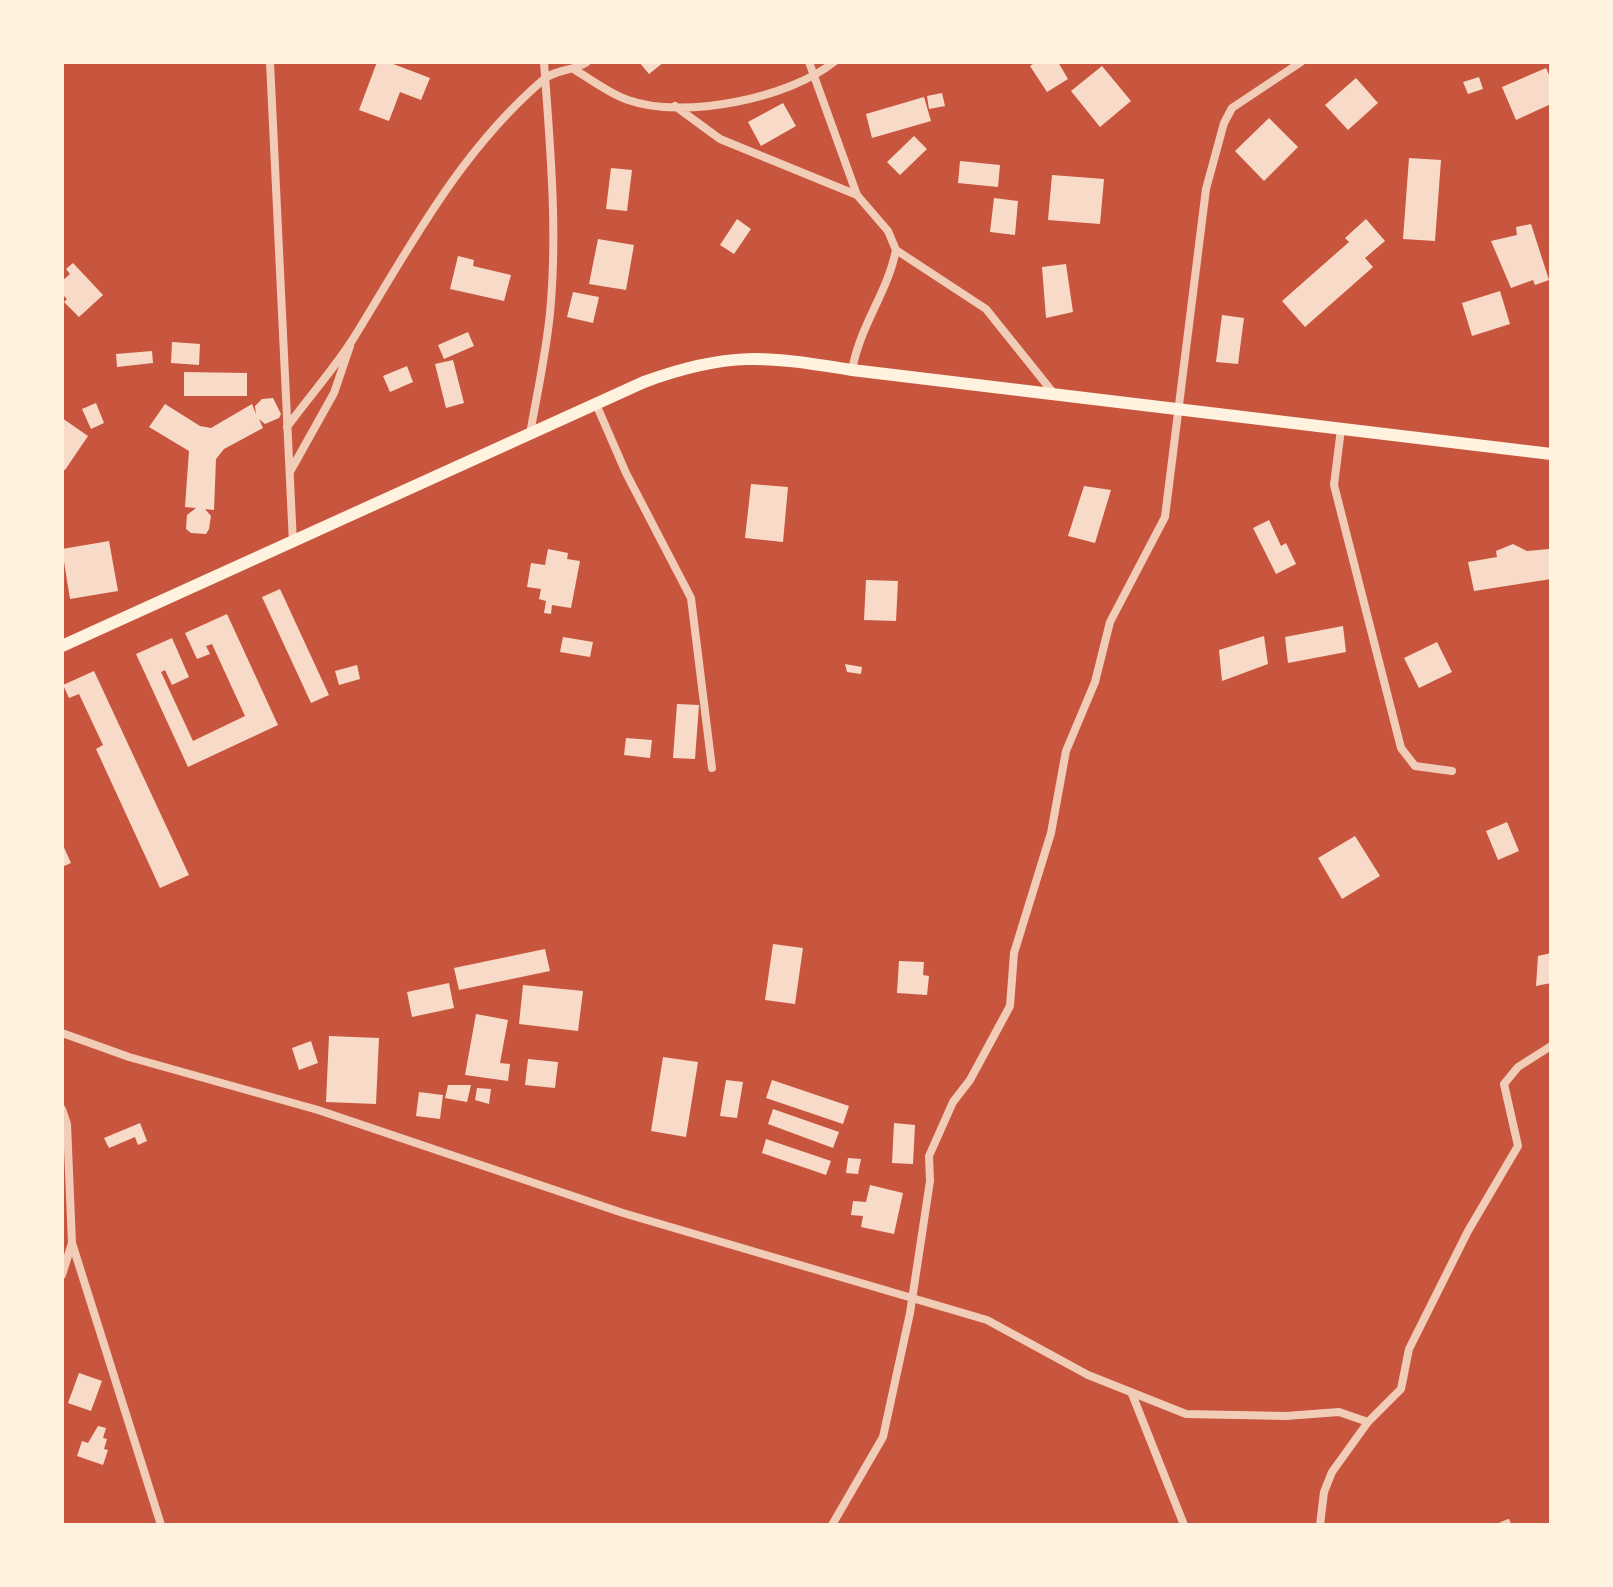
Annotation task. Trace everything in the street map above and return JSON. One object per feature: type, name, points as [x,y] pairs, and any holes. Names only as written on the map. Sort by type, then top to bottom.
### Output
[{"type":"main road","points":[[62,646],[293,544],[596,404],[680,368],[713,360],[784,359],[852,370],[1551,454]]},
{"type":"street","points":[[270,62],[293,544]]},
{"type":"street","points":[[530,434],[544,358],[552,283],[550,110],[544,62]]},
{"type":"street","points":[[287,427],[351,341],[419,225],[460,168],[545,77],[575,70],[587,62]]},
{"type":"street","points":[[809,62],[857,195],[888,231],[896,250],[986,309],[1055,395]]},
{"type":"street","points":[[575,70],[625,99],[675,106],[744,101],[813,79],[834,62]]},
{"type":"street","points":[[832,1525],[883,1437],[911,1300],[930,1181],[929,1156],[953,1102],[970,1080],[1010,1006],[1014,953],[1051,833],[1061,793],[1066,751],[1095,682],[1110,622],[1165,517],[1206,189],[1224,123],[1232,108],[1301,62]]},
{"type":"street","points":[[675,106],[720,139],[857,195]]},
{"type":"street","points":[[852,370],[858,338],[891,274],[896,250]]},
{"type":"street","points":[[290,472],[334,393],[351,341]]},
{"type":"street","points":[[596,404],[626,473],[691,598],[712,768]]},
{"type":"street","points":[[1341,429],[1334,485],[1401,748],[1415,766],[1452,771]]},
{"type":"street","points":[[62,1033],[129,1057],[318,1110],[623,1213],[998,1325],[1088,1375],[1186,1414],[1339,1412],[1368,1422]]},
{"type":"street","points":[[1320,1525],[1324,1492],[1332,1472],[1368,1422],[1401,1389],[1409,1349],[1468,1231],[1518,1146],[1504,1084],[1518,1067],[1551,1046]]},
{"type":"street","points":[[62,1109],[69,1147],[72,1243],[161,1525]]},
{"type":"street","points":[[62,1275],[72,1243]]},
{"type":"street","points":[[1132,1394],[1184,1525]]},
{"type":"lane","points":[[1499,1525],[1508,1521],[1509,1525]]},
{"type":"building","points":[[377,62],[388,62],[430,78],[421,100],[400,92],[389,121],[359,110]]},
{"type":"building","points":[[639,62],[664,62],[649,74]]},
{"type":"building","points":[[1036,62],[1058,62],[1068,79],[1047,92],[1030,66]]},
{"type":"building","points":[[1102,66],[1131,101],[1100,127],[1071,91]]},
{"type":"building","points":[[1546,68],[1551,79],[1551,104],[1516,120],[1502,87]]},
{"type":"building","points":[[1479,77],[1483,89],[1468,94],[1463,82]]},
{"type":"building","points":[[1356,78],[1378,103],[1348,130],[1325,105]]},
{"type":"building","points":[[942,93],[945,106],[929,109],[927,96]]},
{"type":"building","points":[[924,97],[931,121],[872,138],[866,114]]},
{"type":"building","points":[[783,103],[796,126],[761,146],[748,122]]},
{"type":"building","points":[[1269,118],[1298,147],[1264,181],[1235,151]]},
{"type":"building","points":[[914,136],[927,149],[900,175],[887,162]]},
{"type":"building","points":[[1409,158],[1441,160],[1435,241],[1403,239]]},
{"type":"building","points":[[960,161],[1000,165],[998,187],[958,183]]},
{"type":"building","points":[[611,168],[632,170],[627,211],[606,209]]},
{"type":"building","points":[[1052,175],[1104,179],[1100,224],[1048,220]]},
{"type":"building","points":[[994,198],[1018,201],[1015,235],[990,232]]},
{"type":"building","points":[[737,219],[751,229],[734,254],[720,245]]},
{"type":"building","points":[[1366,219],[1385,241],[1365,258],[1373,267],[1305,327],[1282,301],[1349,242],[1345,238]]},
{"type":"building","points":[[1531,224],[1549,280],[1535,285],[1533,280],[1511,288],[1491,241],[1517,235],[1516,227]]},
{"type":"building","points":[[598,239],[634,245],[626,290],[589,284]]},
{"type":"building","points":[[458,256],[474,260],[473,266],[511,275],[504,301],[450,289]]},
{"type":"building","points":[[73,263],[103,295],[79,317],[64,302],[67,299],[62,294],[62,281],[70,274],[66,269]]},
{"type":"building","points":[[1066,264],[1073,312],[1046,318],[1042,267]]},
{"type":"building","points":[[1500,291],[1510,324],[1472,336],[1462,303]]},
{"type":"building","points":[[573,292],[599,297],[593,323],[567,317]]},
{"type":"building","points":[[1222,315],[1244,318],[1238,364],[1216,362]]},
{"type":"building","points":[[468,332],[474,346],[444,359],[438,345]]},
{"type":"building","points":[[172,342],[200,344],[199,365],[171,363]]},
{"type":"building","points":[[152,351],[153,363],[117,367],[116,354]]},
{"type":"building","points":[[453,360],[464,403],[446,408],[435,364]]},
{"type":"building","points":[[407,366],[413,382],[390,392],[383,376]]},
{"type":"building","points":[[184,372],[247,373],[247,396],[184,396]]},
{"type":"building","points":[[273,398],[281,414],[279,418],[265,424],[259,419],[263,428],[224,449],[216,459],[214,510],[205,509],[211,516],[209,529],[206,534],[191,533],[186,529],[187,515],[196,508],[185,507],[189,451],[149,427],[165,404],[200,426],[211,428],[252,404],[256,414],[255,406],[262,399]]},
{"type":"building","points":[[96,403],[104,423],[91,429],[82,409]]},
{"type":"building","points":[[62,418],[88,436],[65,470],[62,468]]},
{"type":"building","points":[[751,484],[788,487],[783,542],[745,538]]},
{"type":"building","points":[[1084,486],[1111,490],[1095,543],[1068,536]]},
{"type":"building","points":[[1269,520],[1281,546],[1286,543],[1296,564],[1276,574],[1253,528]]},
{"type":"building","points":[[109,541],[118,591],[70,599],[62,549]]},
{"type":"building","points":[[1513,544],[1527,551],[1549,549],[1551,579],[1474,591],[1468,562],[1497,557],[1496,551]]},
{"type":"building","points":[[548,549],[568,553],[567,559],[580,561],[571,608],[552,605],[551,614],[544,613],[546,601],[539,599],[541,589],[527,587],[531,563],[545,565]]},
{"type":"building","points":[[866,580],[898,581],[896,621],[864,620]]},
{"type":"building","points":[[280,589],[329,695],[311,703],[262,597]]},
{"type":"building","points":[[227,614],[278,725],[188,767],[136,654],[172,638],[189,677],[172,685],[165,670],[161,672],[193,741],[245,716],[212,644],[206,646],[210,654],[197,659],[185,633]]},
{"type":"building","points":[[1343,626],[1346,652],[1288,663],[1285,637]]},
{"type":"building","points":[[1264,636],[1268,664],[1222,681],[1219,650]]},
{"type":"building","points":[[563,637],[593,642],[590,657],[560,652]]},
{"type":"building","points":[[1437,642],[1452,672],[1419,688],[1404,658]]},
{"type":"building","points":[[845,664],[862,667],[861,674],[847,672]]},
{"type":"building","points":[[357,665],[360,679],[339,685],[335,671]]},
{"type":"building","points":[[94,671],[189,875],[160,888],[96,749],[103,745],[79,694],[69,698],[63,685]]},
{"type":"building","points":[[677,704],[699,705],[695,759],[673,758]]},
{"type":"building","points":[[626,738],[652,740],[650,758],[624,755]]},
{"type":"building","points":[[1507,822],[1519,851],[1498,860],[1486,831]]},
{"type":"building","points":[[1355,836],[1380,876],[1342,899],[1318,858]]},
{"type":"building","points":[[62,843],[71,863],[62,867]]},
{"type":"building","points":[[773,944],[803,948],[795,1004],[765,1000]]},
{"type":"building","points":[[545,949],[550,971],[459,990],[454,968]]},
{"type":"building","points":[[1551,953],[1551,983],[1536,986],[1538,956]]},
{"type":"building","points":[[899,961],[924,962],[923,975],[929,976],[927,995],[897,993]]},
{"type":"building","points":[[449,983],[454,1008],[412,1017],[407,992]]},
{"type":"building","points":[[523,985],[583,991],[578,1031],[519,1024]]},
{"type":"building","points":[[476,1014],[508,1020],[500,1063],[510,1064],[508,1081],[465,1075]]},
{"type":"building","points":[[329,1036],[379,1038],[376,1104],[326,1102]]},
{"type":"building","points":[[311,1041],[318,1063],[299,1070],[292,1048]]},
{"type":"building","points":[[663,1057],[698,1062],[686,1137],[651,1131]]},
{"type":"building","points":[[528,1059],[558,1062],[555,1088],[525,1085]]},
{"type":"building","points":[[726,1080],[743,1082],[737,1118],[720,1116]]},
{"type":"building","points":[[772,1080],[849,1106],[843,1124],[766,1098]]},
{"type":"building","points":[[448,1085],[471,1085],[467,1102],[445,1098]]},
{"type":"building","points":[[477,1088],[491,1089],[489,1104],[475,1100]]},
{"type":"building","points":[[419,1092],[443,1095],[440,1119],[416,1116]]},
{"type":"building","points":[[773,1109],[839,1132],[833,1148],[768,1124]]},
{"type":"building","points":[[140,1123],[147,1141],[138,1145],[135,1137],[109,1148],[104,1138]]},
{"type":"building","points":[[894,1123],[915,1125],[913,1164],[892,1163]]},
{"type":"building","points":[[766,1139],[831,1161],[826,1175],[762,1153]]},
{"type":"building","points":[[848,1158],[861,1159],[858,1174],[846,1173]]},
{"type":"building","points":[[870,1185],[903,1193],[894,1234],[861,1227],[863,1216],[851,1215],[853,1201],[866,1202]]},
{"type":"building","points":[[79,1373],[102,1381],[91,1411],[68,1403]]},
{"type":"building","points":[[98,1426],[106,1428],[104,1449],[108,1450],[103,1465],[77,1456],[82,1441],[88,1443]]}]
